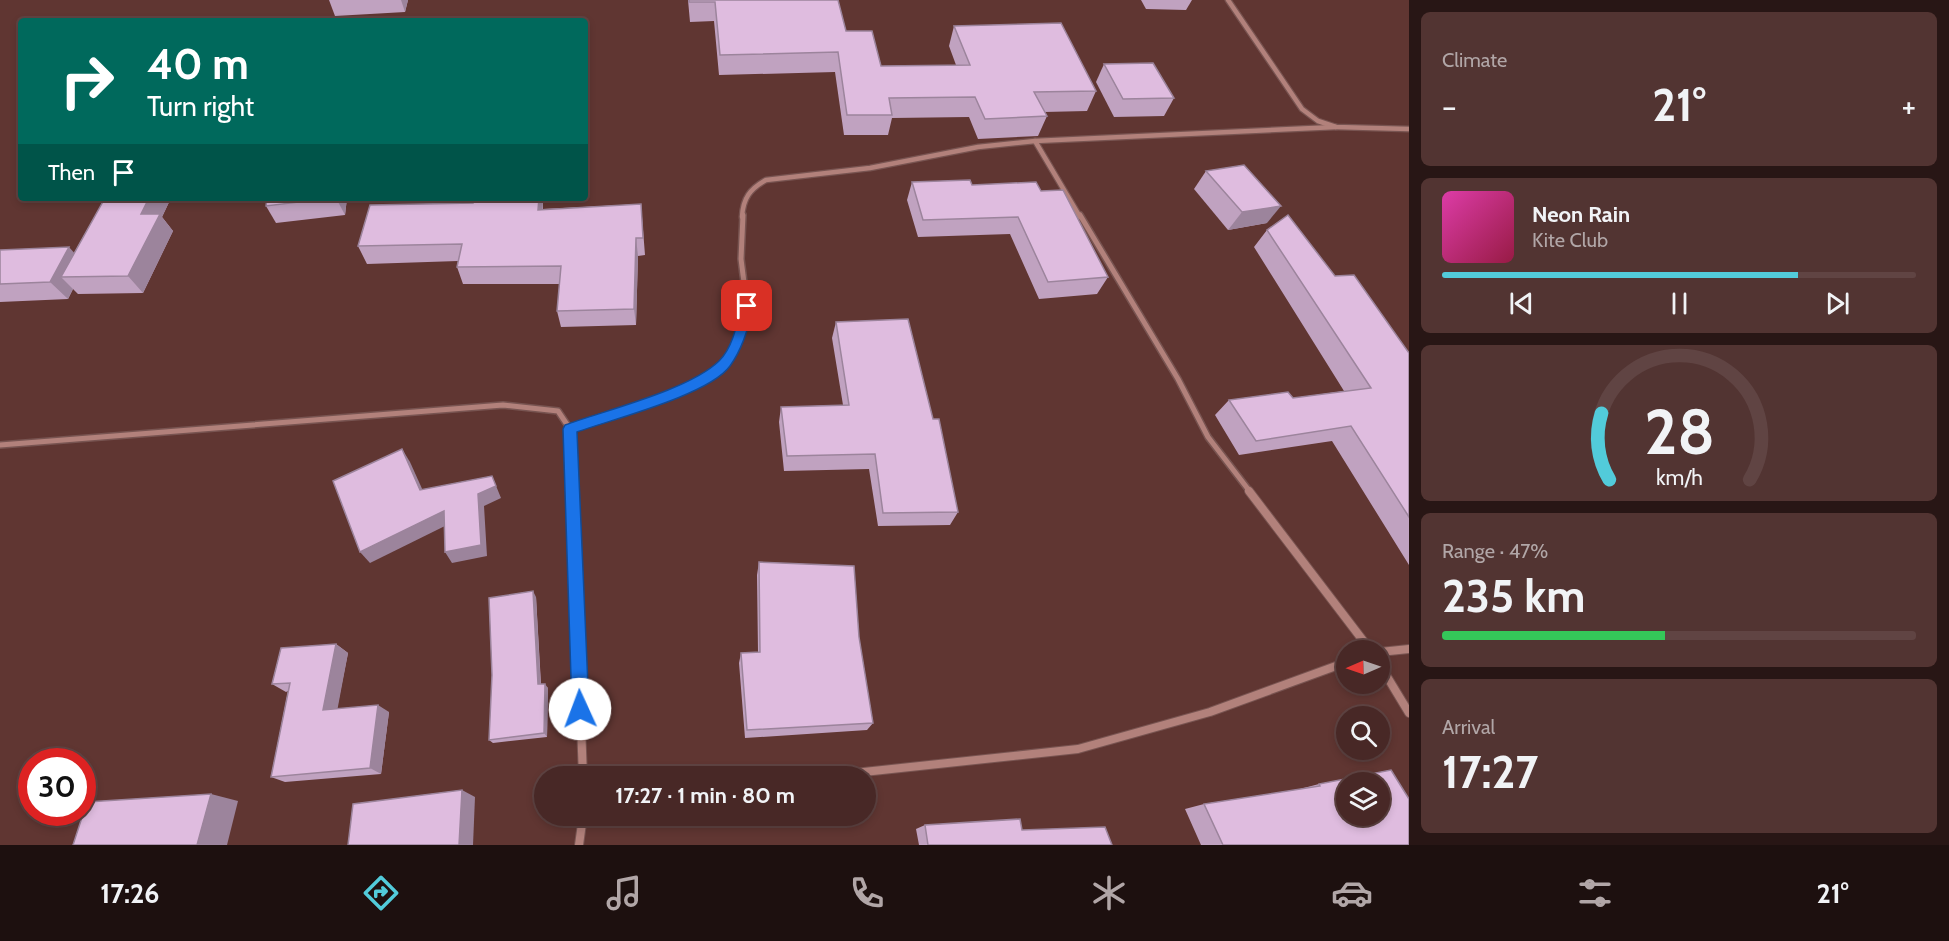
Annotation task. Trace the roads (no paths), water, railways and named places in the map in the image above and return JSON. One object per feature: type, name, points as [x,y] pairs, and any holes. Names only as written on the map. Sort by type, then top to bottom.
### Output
[{"type":"street","points":[[1228,0],[1302,109],[1318,121],[1336,127]]},
{"type":"street","points":[[570,429],[693,386],[724,364],[741,333],[747,306],[741,259],[743,202],[753,187],[766,180],[870,168],[978,147],[1035,141],[1336,127],[1409,129]]},
{"type":"street","points":[[1035,141],[1178,379],[1208,437],[1363,640]]},
{"type":"street","points":[[0,445],[503,405],[558,411],[570,429],[583,766]]},
{"type":"street","points":[[1390,651],[1409,649]]},
{"type":"street","points":[[876,771],[1078,749],[1210,712],[1336,666]]},
{"type":"street","points":[[1390,682],[1409,713]]},
{"type":"street","points":[[579,845],[582,826]]}]
